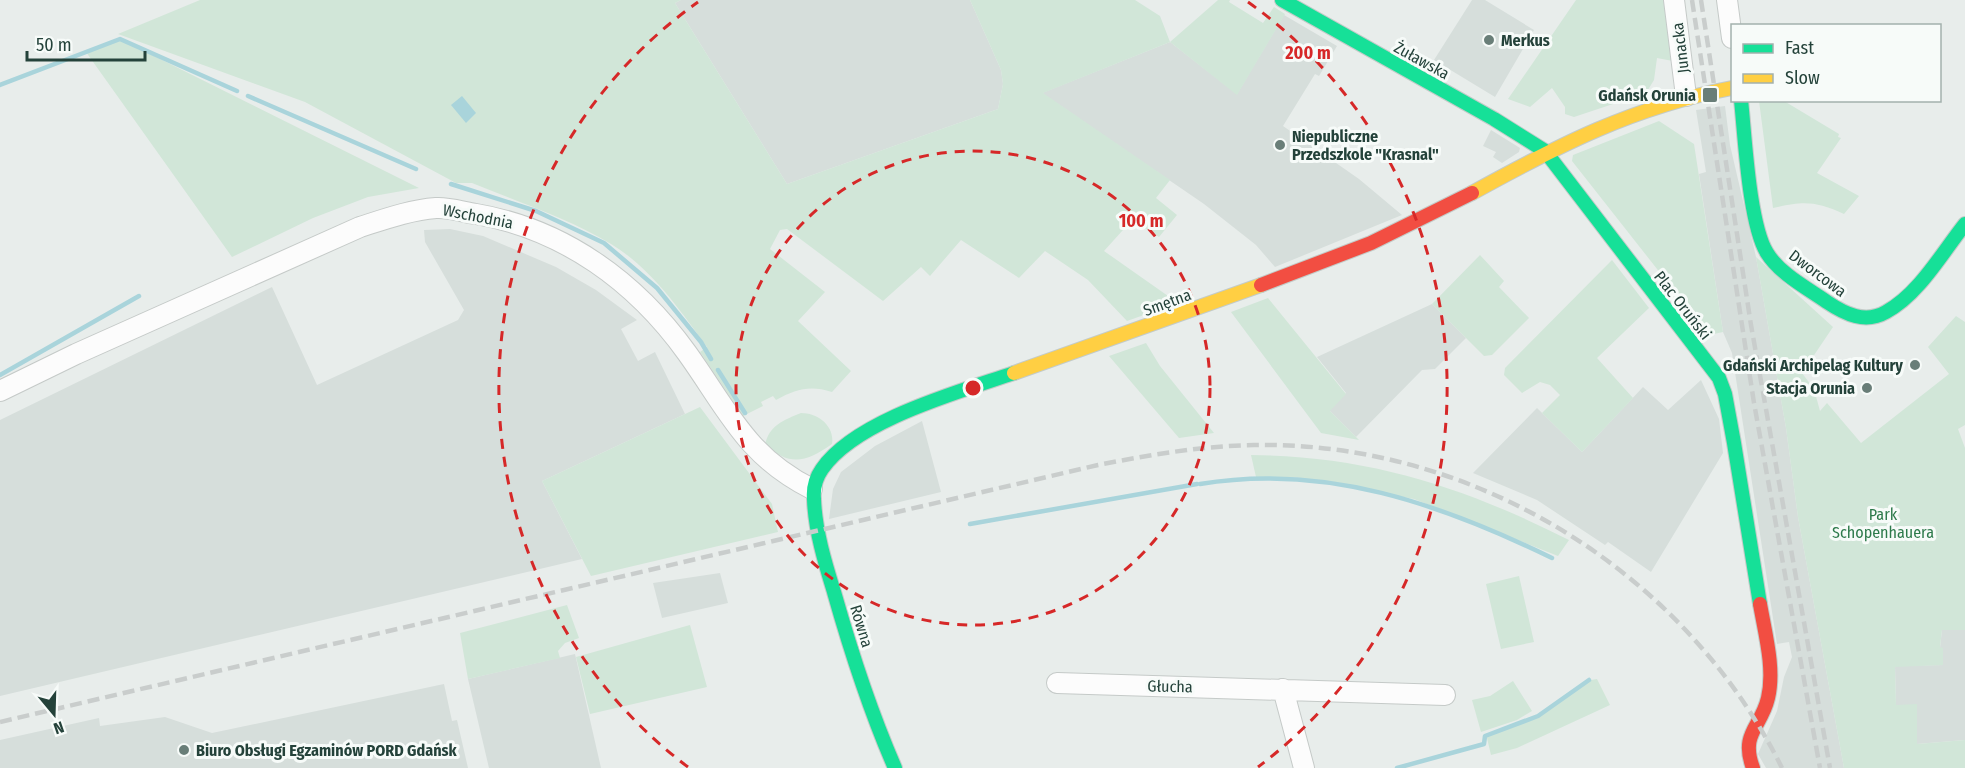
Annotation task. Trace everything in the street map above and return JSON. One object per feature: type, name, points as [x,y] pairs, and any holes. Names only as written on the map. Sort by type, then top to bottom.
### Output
[{"type":"street","name":"Żuławska","points":[[1282,0],[1494,119],[1545,151]]},
{"type":"street","name":"Junacka","points":[[1674,0],[1686,96]]},
{"type":"street","points":[[1727,0],[1731,30]]},
{"type":"street","points":[[1545,151],[1590,130],[1686,96],[1731,88]]},
{"type":"street","name":"Dworcowa","points":[[1741,102],[1757,219],[1765,249],[1784,270],[1838,310],[1872,318],[1886,313],[1907,294],[1965,224]]},
{"type":"street","name":"Smętna","points":[[812,489],[822,467],[831,458],[896,417],[925,404],[1138,330],[1388,235],[1478,190],[1545,151]]},
{"type":"street","name":"Plac Oruński","points":[[1545,151],[1722,384],[1756,566],[1769,661],[1768,698],[1748,740],[1747,752],[1753,768]]},
{"type":"street","name":"Wschodnia","points":[[0,391],[86,349],[360,227],[400,214],[437,208],[503,219],[540,231],[579,252],[618,278],[660,318],[742,433],[766,460],[785,476],[812,489]]},
{"type":"street","name":"Równa","points":[[812,489],[818,531],[847,634],[886,749],[895,768]]},
{"type":"street","name":"Głucha","points":[[1057,683],[1445,695]]},
{"type":"street","points":[[1283,689],[1304,768]]},
{"type":"shaded area","points":[[681,0],[970,0],[1001,70],[1003,84],[998,109],[787,184],[675,3]]},
{"type":"shaded area","points":[[1472,0],[1485,0],[1534,30],[1495,97],[1434,60]]},
{"type":"shaded area","points":[[1284,15],[1337,46],[1319,76],[1315,74],[1283,126],[1359,179],[1402,215],[1275,267],[1256,245],[1204,204],[1042,93],[1170,42],[1237,94]]},
{"type":"shaded area","points":[[1725,106],[1730,145],[1756,257],[1786,428],[1798,517],[1844,768],[1766,768],[1758,754],[1777,711],[1784,677],[1792,657],[1789,642],[1777,644],[1732,353],[1723,332],[1699,174],[1706,172],[1696,110]]},
{"type":"shaded area","points":[[1491,130],[1520,148],[1519,152],[1502,163],[1493,157],[1496,152],[1483,146]]},
{"type":"shaded area","points":[[450,229],[483,236],[556,267],[596,290],[637,320],[621,329],[638,361],[655,352],[685,414],[542,481],[582,559],[0,696],[0,420],[272,287],[317,385],[458,320],[464,310],[425,242],[424,230]]},
{"type":"shaded area","points":[[1432,304],[1466,338],[1435,369],[1422,370],[1356,437],[1329,410],[1346,393],[1317,357]]},
{"type":"shaded area","points":[[1701,380],[1719,419],[1723,453],[1651,572],[1608,542],[1605,545],[1537,500],[1473,473],[1537,408],[1582,452],[1643,387],[1668,410]]},
{"type":"shaded area","points":[[922,421],[941,492],[829,519],[833,489],[841,472],[875,446]]},
{"type":"shaded area","points":[[720,573],[728,603],[662,618],[653,583]]},
{"type":"shaded area","points":[[1942,630],[1965,630],[1965,740],[1917,744],[1917,705],[1896,706],[1895,666],[1943,665],[1943,648],[1940,648]]},
{"type":"shaded area","points":[[575,654],[601,768],[489,768],[468,679]]},
{"type":"shaded area","points":[[444,684],[452,721],[457,720],[468,768],[0,768],[0,740],[99,718],[100,726],[165,717],[212,733]]},
{"type":"green space","points":[[200,0],[681,0],[675,3],[787,184],[998,109],[1003,84],[1001,70],[970,0],[1135,0],[1160,16],[1170,42],[1043,93],[1170,180],[1156,198],[1177,215],[1159,237],[1132,220],[1104,251],[1178,303],[1127,321],[1088,280],[1045,251],[1019,278],[961,240],[930,276],[921,267],[883,301],[787,229],[780,230],[770,249],[825,292],[798,321],[851,371],[832,392],[810,389],[790,393],[776,400],[773,396],[761,402],[763,406],[743,416],[700,352],[707,347],[686,319],[652,277],[611,244],[560,218],[472,183],[456,183],[305,102],[118,34]]},
{"type":"green space","points":[[1218,0],[1230,0],[1229,2],[1263,23],[1274,7],[1285,14],[1237,95],[1170,42]]},
{"type":"green space","points":[[1576,0],[1670,0],[1678,62],[1657,58],[1654,80],[1646,93],[1574,117],[1565,114],[1565,107],[1552,88],[1530,107],[1508,99]]},
{"type":"green space","points":[[120,39],[419,188],[368,197],[313,218],[232,257],[86,52]]},
{"type":"green space","points":[[1759,102],[1786,102],[1839,134],[1838,137],[1841,138],[1817,173],[1859,196],[1844,214],[1809,204],[1773,208]]},
{"type":"green space","points":[[1659,121],[1694,144],[1723,332],[1709,335],[1572,161],[1573,155]]},
{"type":"green space","points":[[1480,255],[1504,281],[1499,287],[1529,318],[1492,355],[1484,356],[1432,304]]},
{"type":"green space","name":"Park Schopenhauera","points":[[1756,257],[1833,327],[1802,373],[1814,389],[1820,411],[1827,403],[1861,443],[1949,374],[1928,347],[1956,316],[1965,322],[1965,425],[1958,429],[1965,448],[1965,630],[1942,630],[1940,647],[1943,648],[1943,665],[1895,667],[1896,705],[1917,704],[1917,744],[1965,740],[1965,768],[1844,768],[1798,517],[1786,428]]},
{"type":"green space","points":[[1612,260],[1649,308],[1597,358],[1633,398],[1582,452],[1542,413],[1560,395],[1550,385],[1540,382],[1522,393],[1504,375],[1505,368]]},
{"type":"green space","points":[[1268,298],[1346,394],[1330,411],[1359,440],[1321,433],[1231,312]]},
{"type":"green space","points":[[1146,343],[1160,366],[1214,433],[1179,438],[1109,356]]},
{"type":"green space","points":[[700,407],[772,504],[778,532],[591,576],[542,481]]},
{"type":"green space","points":[[801,413],[813,415],[828,426],[832,444],[814,455],[798,460],[783,457],[765,445],[774,428]]},
{"type":"green space","points":[[1251,455],[1336,461],[1415,478],[1492,505],[1569,540],[1558,556],[1414,499],[1295,477],[1256,477]]},
{"type":"green space","points":[[1519,576],[1534,642],[1501,649],[1486,584]]},
{"type":"green space","points":[[567,605],[579,638],[565,643],[558,651],[560,658],[468,679],[460,633]]},
{"type":"green space","points":[[690,625],[707,687],[590,714],[576,657]]},
{"type":"green space","points":[[1597,679],[1610,705],[1517,748],[1491,755],[1486,734],[1538,717],[1591,680]]},
{"type":"green space","points":[[1513,681],[1532,711],[1517,720],[1481,732],[1472,700],[1490,696]]},
{"type":"water","points":[[462,96],[476,113],[466,123],[451,105]]},
{"type":"waterway","points":[[0,85],[120,39],[237,91]]},
{"type":"waterway","points":[[248,96],[416,169]]},
{"type":"waterway","points":[[451,184],[536,211],[604,243],[657,288],[701,342],[711,359]]},
{"type":"waterway","points":[[0,375],[139,296]]},
{"type":"waterway","points":[[718,370],[745,413]]},
{"type":"waterway","points":[[1200,484],[1246,479],[1292,479],[1337,484],[1381,493],[1425,505],[1468,521],[1552,558]]},
{"type":"waterway","points":[[970,524],[1197,484]]},
{"type":"waterway","points":[[1397,768],[1484,744],[1485,736],[1538,716],[1589,680]]},
{"type":"railway","points":[[1692,0],[1754,403],[1820,768]]},
{"type":"railway","points":[[1701,0],[1751,325],[1830,768]]},
{"type":"railway","points":[[0,722],[1098,465],[1175,452],[1254,445],[1336,450],[1416,466],[1492,494],[1564,532],[1630,579],[1690,634],[1740,698],[1782,768]]},
{"type":"traffic: fast","points":[[1282,0],[1494,119],[1545,151],[1719,378],[1725,394],[1734,443],[1760,604]]},
{"type":"traffic: fast","points":[[1741,102],[1752,202],[1761,240],[1767,253],[1786,274],[1841,310],[1855,316],[1870,317],[1878,316],[1898,304],[1919,284],[1965,224]]},
{"type":"traffic: fast","points":[[895,768],[861,681],[827,570],[816,523],[815,484],[822,469],[838,452],[883,422],[938,399],[1014,373]]},
{"type":"traffic: slow","points":[[1472,193],[1535,159],[1629,117],[1696,96],[1731,88]]},
{"type":"traffic: slow","points":[[1014,373],[1261,285]]},
{"type":"traffic: jam","points":[[1261,285],[1371,243],[1472,193]]},
{"type":"traffic: jam","points":[[1753,768],[1749,747],[1750,738],[1765,708],[1770,687],[1769,651],[1760,604]]},
{"type":"place","name":"Merkus","points":[[1489,40]]},
{"type":"place","name":"Gdańsk Orunia","points":[[1710,95]]},
{"type":"place","name":"Niepubliczne Przedszkole \"Krasnal\"","points":[[1280,145]]},
{"type":"place","name":"Gdański Archipelag Kultury","points":[[1915,365]]},
{"type":"place","name":"Stacja Orunia","points":[[1867,388]]},
{"type":"place","name":"Biuro Obsługi Egzaminów PORD Gdańsk","points":[[184,750]]}]
